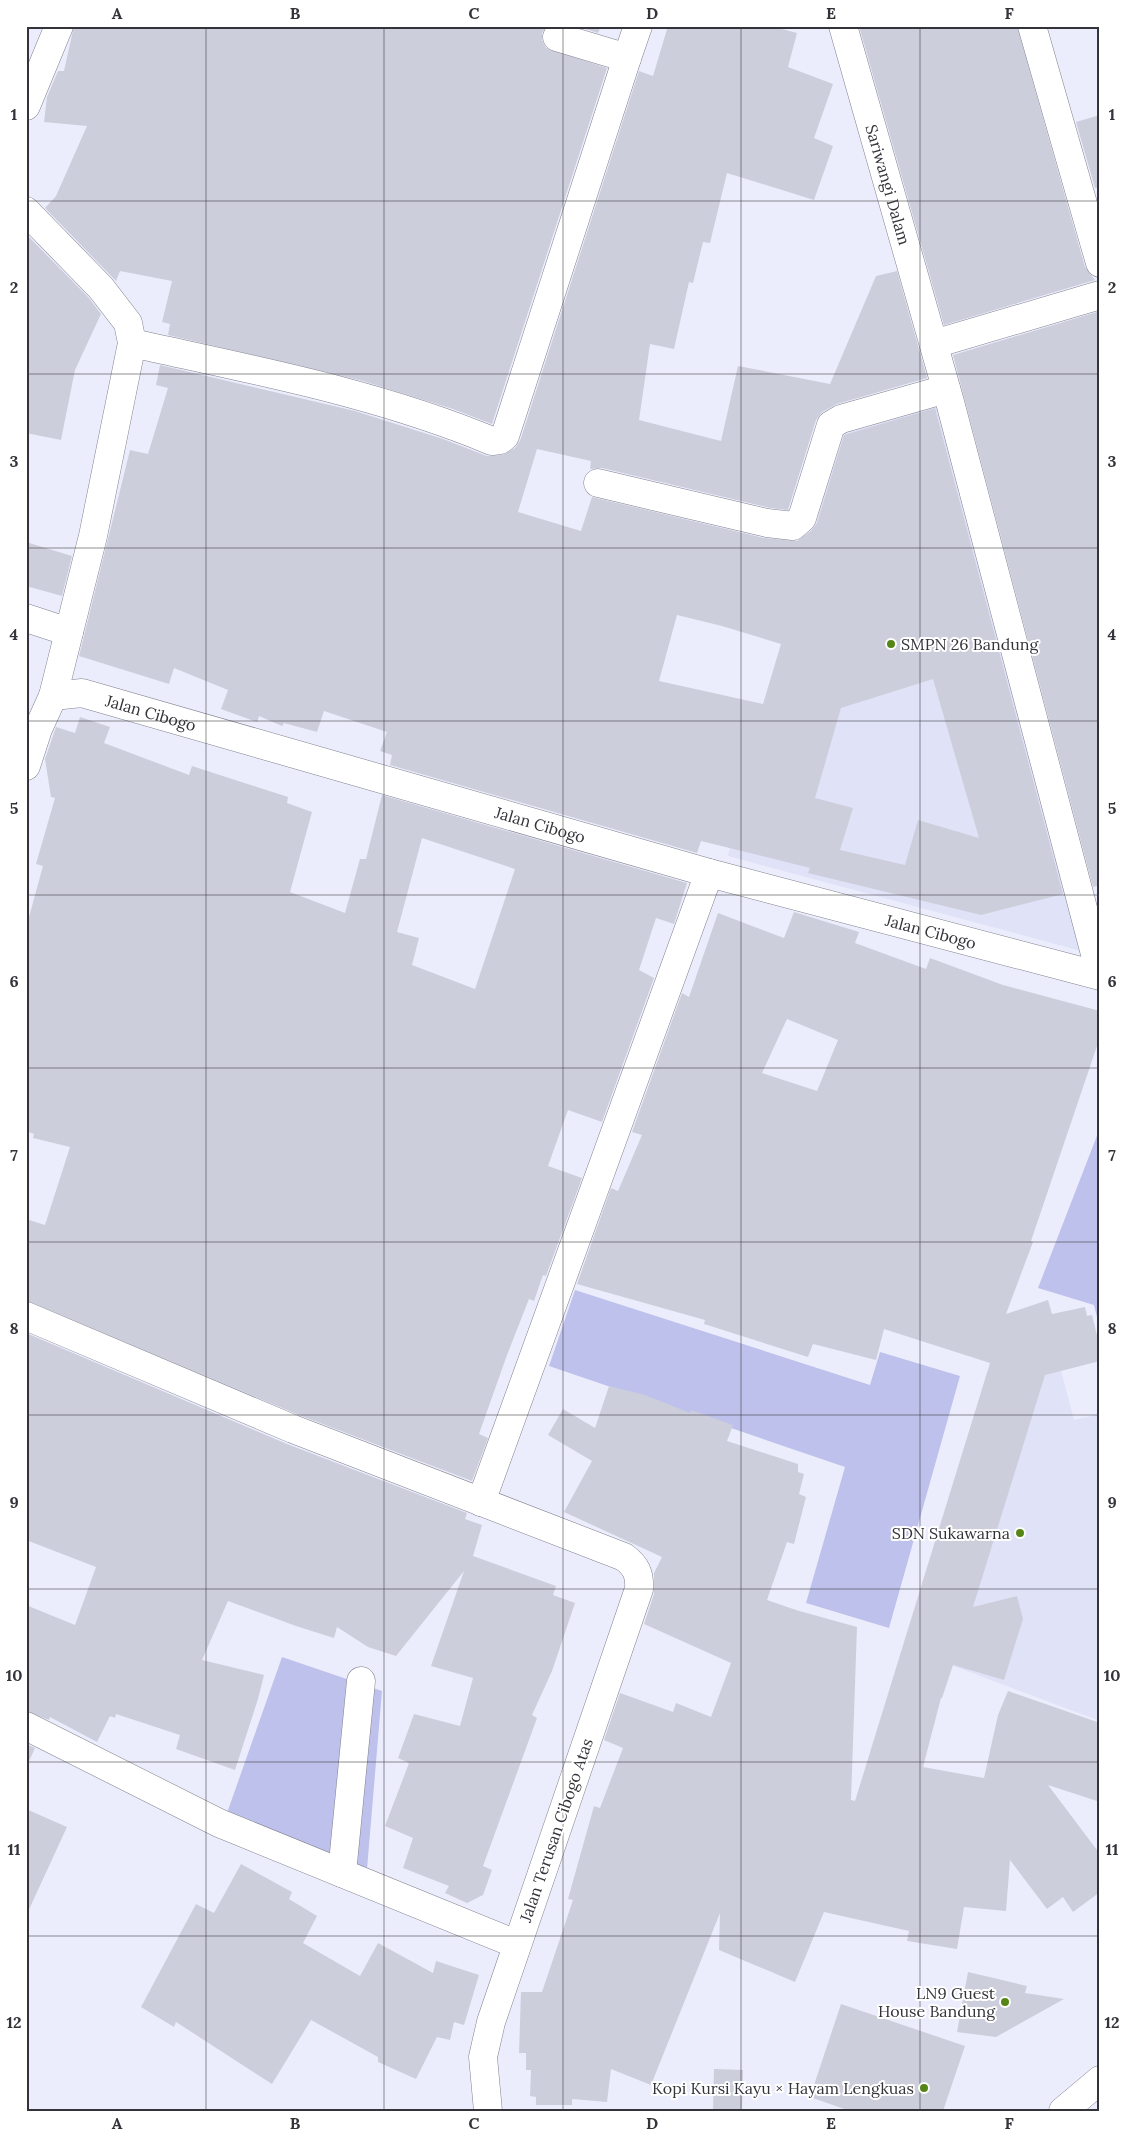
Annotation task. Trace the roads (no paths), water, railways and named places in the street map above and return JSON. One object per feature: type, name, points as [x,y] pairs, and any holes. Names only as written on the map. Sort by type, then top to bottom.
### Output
[{"type":"street","points":[[26,106],[59,26]]},
{"type":"street","points":[[132,343],[293,380],[443,421],[492,441],[500,440],[505,436],[638,26]]},
{"type":"street","name":"Sariwangi Dalam","points":[[843,26],[934,344],[1100,975]]},
{"type":"street","points":[[1032,26],[1100,263]]},
{"type":"street","points":[[557,37],[627,58]]},
{"type":"street","points":[[26,210],[101,288],[128,323],[132,343],[93,536],[53,696],[38,729],[26,766]]},
{"type":"street","points":[[934,344],[1100,295]]},
{"type":"street","points":[[598,483],[767,523],[793,526],[802,518],[831,425],[841,419],[946,389]]},
{"type":"street","points":[[26,618],[69,632]]},
{"type":"street","name":"Jalan Cibogo","points":[[53,696],[82,693],[709,873],[1100,975]]},
{"type":"street","points":[[26,1316],[293,1429],[481,1502],[709,873]]},
{"type":"street","name":"Jalan Terusan Cibogo Atas","points":[[481,1502],[624,1557],[637,1570],[639,1588],[516,1944],[482,2057],[488,2111]]},
{"type":"street","points":[[342,1873],[361,1681]]},
{"type":"street","points":[[26,1726],[219,1823],[516,1944]]},
{"type":"street","points":[[1063,2111],[1100,2080]]},
{"type":"place","name":"SMPN 26 Bandung","points":[[891,644]]},
{"type":"place","name":"SDN Sukawarna","points":[[1020,1533]]},
{"type":"place","name":"LN9 Guest House Bandung","points":[[1005,2002]]},
{"type":"place","name":"Kopi Kursi Kayu × Hayam Lengkuas","points":[[924,2088]]}]
